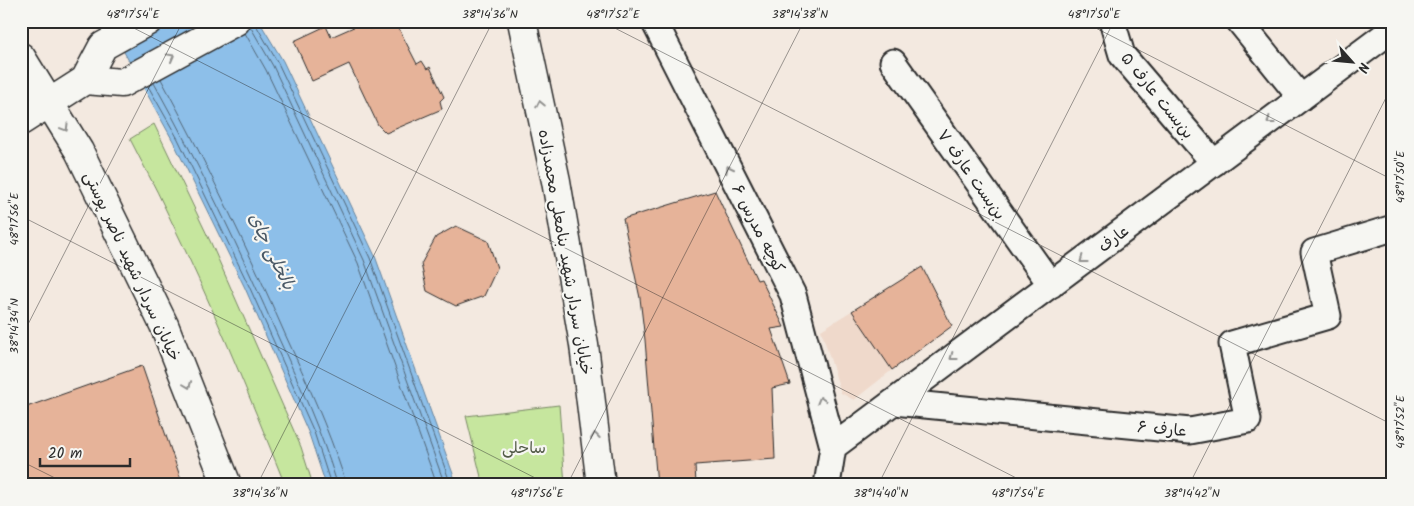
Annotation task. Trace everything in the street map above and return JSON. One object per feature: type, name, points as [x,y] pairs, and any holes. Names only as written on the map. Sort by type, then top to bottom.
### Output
[{"type":"main road","points":[[21,121],[84,80],[103,46],[148,21]]},
{"type":"main road","points":[[84,80],[122,83],[236,21]]},
{"type":"main road","name":"خیابان سردار شهید بنامعلی محمدزاده","points":[[522,21],[556,181],[584,345],[601,485]]},
{"type":"main road","name":"خیابان سردار شهید ناصر پوستی","points":[[21,57],[78,151],[164,325],[227,485]]},
{"type":"street","name":"کوچه مدرس ۶","points":[[654,21],[793,295],[833,447]]},
{"type":"street","name":"بن‌بست عارف ۵","points":[[1112,21],[1122,55],[1214,163]]},
{"type":"street","points":[[1239,21],[1301,98]]},
{"type":"street","name":"عارف","points":[[833,447],[1393,29]]},
{"type":"street","name":"بن‌بست عارف ۷","points":[[893,62],[1051,285]]},
{"type":"street","name":"عارف ۶","points":[[894,402],[1190,431],[1248,420],[1232,344],[1328,316],[1314,252],[1393,228]]},
{"type":"street","points":[[827,485],[833,447]]},
{"type":"shaded area","points":[[922,267],[952,326],[854,400],[841,393],[821,330]]},
{"type":"green space","points":[[154,124],[211,243],[301,447],[313,485],[285,485],[243,381],[198,278],[130,139]]},
{"type":"green space","name":"ساحلی","points":[[559,405],[565,485],[483,485],[466,416]]},
{"type":"water","name":"بالخلی چای","points":[[107,21],[259,21],[283,61],[375,256],[457,485],[326,485],[309,434],[245,288],[173,141]]},
{"type":"building","points":[[389,21],[395,21],[417,64],[422,61],[427,69],[430,67],[444,97],[440,101],[442,109],[386,133],[378,125],[349,64],[312,81],[294,41],[326,26],[331,37],[365,22],[369,29]]},
{"type":"building","points":[[715,191],[757,280],[761,279],[784,327],[771,329],[790,384],[772,388],[775,459],[695,465],[696,485],[657,485],[640,298],[623,219]]},
{"type":"building","points":[[456,226],[488,241],[497,268],[484,296],[456,306],[427,291],[421,264],[436,237]]},
{"type":"building","points":[[922,267],[952,326],[892,370],[852,311]]},
{"type":"building","points":[[142,366],[183,485],[21,485],[21,409]]}]
